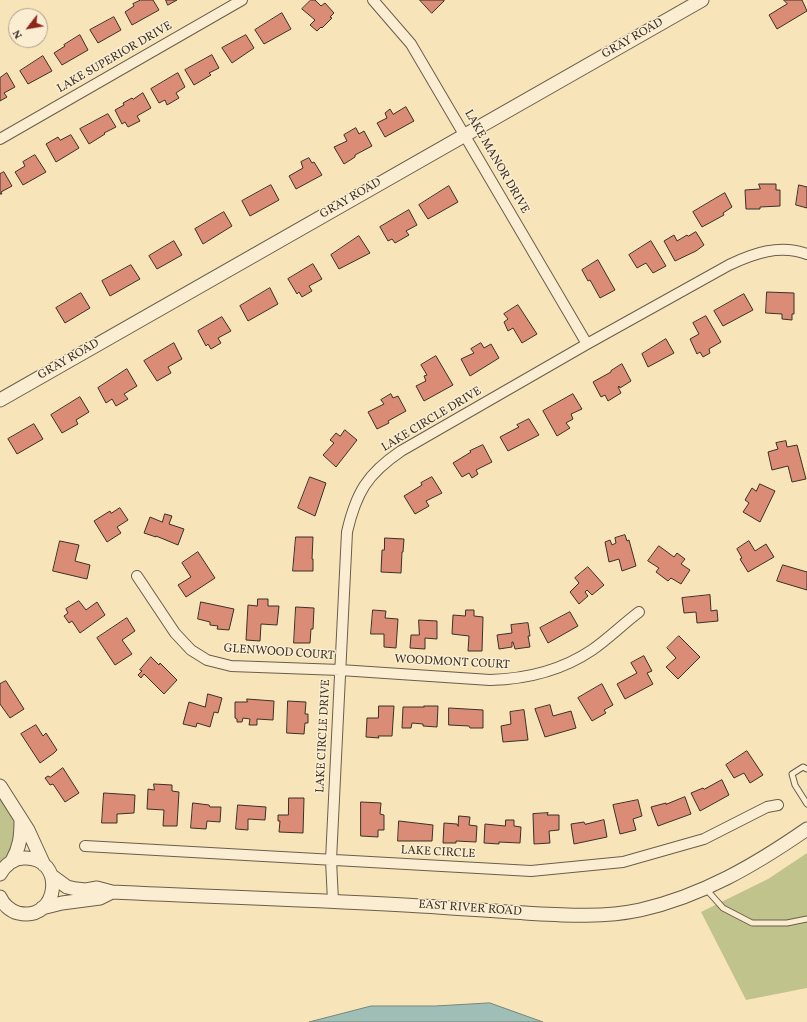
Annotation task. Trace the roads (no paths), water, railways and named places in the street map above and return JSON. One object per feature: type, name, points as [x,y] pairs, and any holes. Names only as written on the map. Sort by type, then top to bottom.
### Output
[{"type":"street","name":"LAKE SUPERIOR DRIVE","points":[[0,139],[242,0]]},
{"type":"street","name":"LAKE MANOR DRIVE","points":[[373,0],[411,44],[587,344]]},
{"type":"street","name":"GRAY ROAD","points":[[0,400],[702,0]]},
{"type":"street","name":"LAKE CIRCLE DRIVE","points":[[333,901],[331,860],[347,532],[359,492],[367,481],[380,467],[401,451],[587,344],[729,265],[748,256],[764,251],[785,249],[807,254]]},
{"type":"street","name":"GLENWOOD COURT","points":[[137,576],[175,633],[191,650],[207,660],[231,666],[340,670]]},
{"type":"street","name":"WOODMONT COURT","points":[[340,670],[490,680],[527,678],[557,668],[586,654],[639,612]]},
{"type":"street","points":[[0,786],[28,830],[44,865]]},
{"type":"street","name":"LAKE CIRCLE","points":[[85,846],[531,872],[623,862],[704,839],[768,807],[778,806]]},
{"type":"street","points":[[12,861],[20,844],[21,820]]},
{"type":"street","name":"EAST RIVER ROAD","points":[[44,865],[48,868],[52,876],[67,887],[86,890],[97,888],[112,892],[333,901],[549,914],[590,915],[639,910],[688,896],[738,873],[778,849],[807,829]]},
{"type":"street","points":[[0,873],[6,865],[12,861],[24,858],[33,858],[44,865]]},
{"type":"street","points":[[42,908],[49,902],[52,894],[54,885],[52,876]]},
{"type":"street","name":"EAST RIVER ROAD","points":[[3,904],[16,912],[26,914],[62,903],[100,898],[112,892]]},
{"type":"lane","points":[[807,769],[803,767],[792,774],[795,785],[807,804]]},
{"type":"lane","points":[[706,888],[723,908],[752,923],[787,923],[807,919]]},
{"type":"water","points":[[490,1003],[543,1022],[309,1022],[371,1006],[435,1006]]}]
